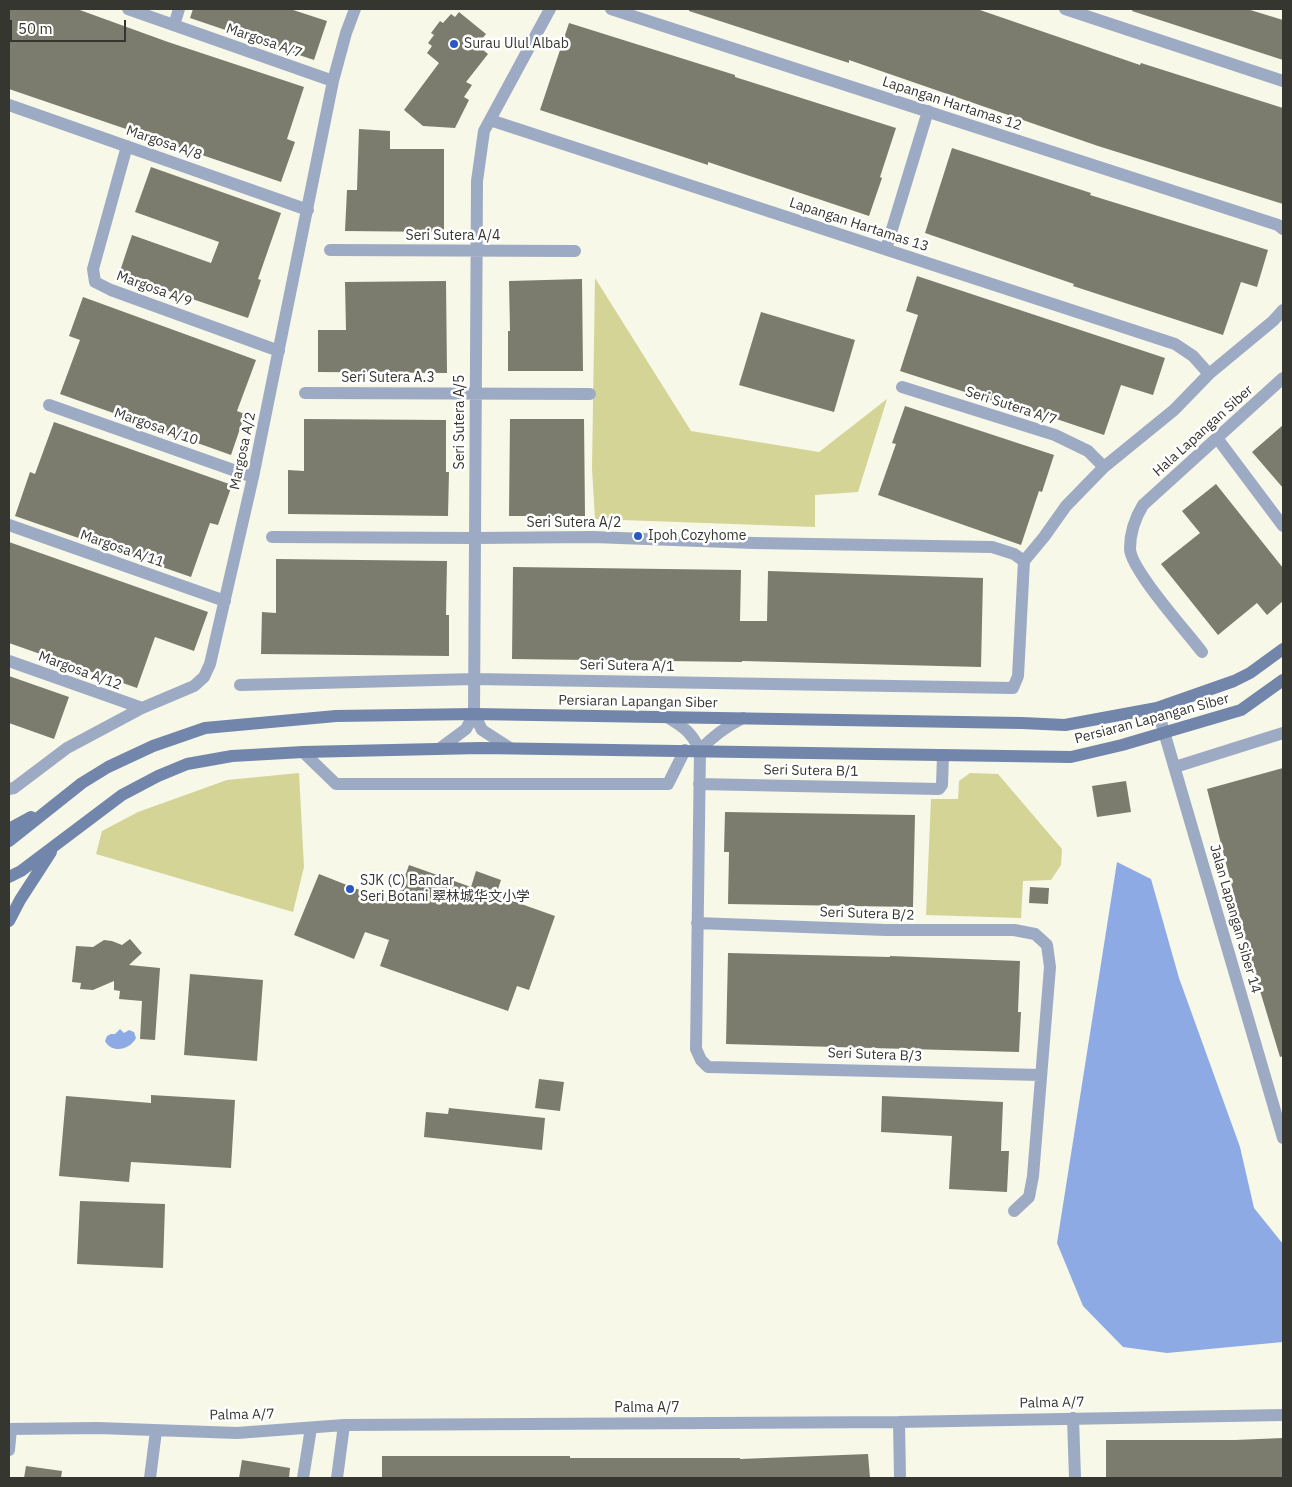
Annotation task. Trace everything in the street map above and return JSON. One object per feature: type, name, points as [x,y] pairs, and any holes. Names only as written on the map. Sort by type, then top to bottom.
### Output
[{"type":"main road","name":"Persiaran Lapangan Siber","points":[[9,841],[82,783],[108,767],[153,746],[205,728],[336,716],[474,714],[1022,723],[1065,726],[1157,708],[1234,681],[1250,674],[1283,649]]},
{"type":"main road","name":"Persiaran Lapangan Siber","points":[[9,877],[55,846],[122,795],[158,776],[188,764],[232,756],[303,752],[510,748],[1071,757],[1165,733],[1241,710],[1283,680]]},
{"type":"main road","points":[[9,829],[58,802]]},
{"type":"main road","points":[[9,921],[20,900],[55,846]]},
{"type":"street","name":"Margosa A/7","points":[[128,9],[333,81]]},
{"type":"street","points":[[174,25],[179,9]]},
{"type":"street","name":"Margosa A/2","points":[[9,789],[14,788],[67,748],[142,708],[194,686],[204,677],[210,664],[280,351],[333,81],[354,9]]},
{"type":"street","points":[[487,126],[550,9]]},
{"type":"street","name":"Lapangan Hartamas 12","points":[[611,9],[1278,225],[1283,229]]},
{"type":"street","points":[[1065,9],[1283,81]]},
{"type":"street","name":"Margosa A/8","points":[[9,104],[308,210]]},
{"type":"street","points":[[886,249],[928,111]]},
{"type":"street","name":"Lapangan Hartamas 13","points":[[487,126],[886,249],[1175,344],[1194,356],[1209,374]]},
{"type":"street","name":"Seri Sutera A/5","points":[[474,714],[477,180],[487,126]]},
{"type":"street","name":"Margosa A/9","points":[[127,146],[93,269],[95,282],[111,290],[280,351]]},
{"type":"street","name":"Seri Sutera A/4","points":[[330,250],[575,251]]},
{"type":"street","points":[[1024,561],[1044,538],[1066,506],[1104,467],[1174,410],[1209,374],[1273,321],[1283,310]]},
{"type":"street","name":"Hala Lapangan Siber","points":[[1202,652],[1140,574],[1130,550],[1135,517],[1142,505],[1283,378]]},
{"type":"street","name":"Seri Sutera A/7","points":[[902,387],[1055,435],[1088,451],[1104,467]]},
{"type":"street","name":"Seri Sutera A.3","points":[[305,393],[590,394]]},
{"type":"street","name":"Margosa A/10","points":[[49,405],[253,477]]},
{"type":"street","points":[[1217,438],[1283,526]]},
{"type":"street","name":"Margosa A/11","points":[[9,525],[225,601]]},
{"type":"street","name":"Seri Sutera A/2","points":[[272,537],[593,537],[754,543],[992,547],[1014,554],[1024,561]]},
{"type":"street","name":"Seri Sutera A/1","points":[[240,685],[474,679],[1013,688],[1018,676],[1024,561]]},
{"type":"street","name":"Margosa A/12","points":[[9,661],[142,708]]},
{"type":"street","name":"Jalan Lapangan Siber 14","points":[[1157,708],[1282,1133]]},
{"type":"street","points":[[474,714],[482,730],[510,748]]},
{"type":"street","points":[[438,749],[466,729],[474,714]]},
{"type":"street","points":[[667,717],[692,735],[700,750],[698,923]]},
{"type":"street","points":[[700,750],[726,726],[743,718]]},
{"type":"street","points":[[1175,767],[1283,733]]},
{"type":"street","points":[[303,752],[336,784],[668,784],[685,750]]},
{"type":"street","name":"Seri Sutera B/1","points":[[699,784],[939,789],[942,785],[943,755]]},
{"type":"street","name":"Seri Sutera B/2","points":[[698,923],[886,930],[1014,930],[1035,934],[1047,945],[1050,967],[1041,1075]]},
{"type":"street","name":"Seri Sutera B/3","points":[[698,923],[696,1049],[701,1060],[708,1067],[1041,1075]]},
{"type":"street","points":[[1014,1211],[1029,1196],[1033,1176],[1041,1075]]},
{"type":"street","name":"Palma A/7","points":[[10,1429],[98,1428],[237,1433],[344,1425],[899,1422],[1283,1415]]},
{"type":"street","points":[[1073,1418],[1075,1478]]},
{"type":"street","points":[[899,1422],[900,1478]]},
{"type":"street","points":[[336,1478],[344,1425]]},
{"type":"street","points":[[304,1478],[310,1428]]},
{"type":"street","points":[[9,1450],[10,1429]]},
{"type":"street","points":[[150,1478],[156,1431]]},
{"type":"green space","points":[[595,278],[691,431],[819,452],[887,399],[858,492],[815,495],[815,527],[595,519],[592,468]]},
{"type":"green space","points":[[299,773],[304,867],[293,912],[96,854],[102,831],[138,812],[227,780]]},
{"type":"green space","points":[[970,773],[998,774],[1062,849],[1061,865],[1051,880],[1023,881],[1021,918],[926,915],[931,799],[958,799],[959,781]]},
{"type":"water","points":[[1117,862],[1151,879],[1179,978],[1240,1147],[1254,1208],[1283,1244],[1283,1342],[1167,1353],[1123,1347],[1083,1306],[1057,1243]]},
{"type":"water","points":[[120,1029],[124,1033],[129,1030],[134,1032],[136,1038],[125,1048],[112,1048],[105,1041],[107,1036],[115,1034]]},
{"type":"building","points":[[9,9],[77,9],[168,42],[304,87],[287,139],[295,142],[281,182],[9,89]]},
{"type":"building","points":[[193,9],[290,9],[327,21],[314,60],[190,18]]},
{"type":"building","points":[[689,9],[977,9],[1140,65],[1141,63],[1283,108],[1283,204],[1098,146],[849,60],[849,63],[689,11]]},
{"type":"building","points":[[1133,9],[1247,9],[1283,20],[1283,60],[1132,11]]},
{"type":"building","points":[[459,12],[486,34],[477,45],[488,54],[466,82],[472,85],[464,97],[469,100],[455,128],[423,126],[404,110],[439,63],[427,53],[432,46],[428,43],[434,35],[431,33],[440,21],[443,23],[451,14],[455,17]]},
{"type":"building","points":[[569,23],[896,128],[869,216],[708,162],[708,165],[540,110]]},
{"type":"building","points":[[359,129],[390,131],[390,149],[444,149],[444,232],[345,231],[347,190],[357,190]]},
{"type":"building","points":[[952,148],[1091,193],[1090,195],[1268,250],[1257,287],[1241,282],[1223,335],[1073,286],[1074,284],[925,233]]},
{"type":"building","points":[[151,167],[281,213],[258,279],[261,280],[248,318],[119,274],[132,235],[211,263],[219,242],[135,212]]},
{"type":"building","points":[[917,276],[1165,358],[1153,395],[1121,385],[1104,435],[1003,401],[1002,404],[900,371],[918,315],[906,311]]},
{"type":"building","points":[[582,279],[583,371],[508,371],[508,331],[510,331],[509,281]]},
{"type":"building","points":[[446,281],[447,373],[318,372],[318,330],[346,330],[345,282]]},
{"type":"building","points":[[83,297],[256,360],[237,411],[245,414],[231,455],[60,394],[80,340],[69,336]]},
{"type":"building","points":[[761,312],[855,340],[834,412],[739,385]]},
{"type":"building","points":[[905,406],[1054,455],[1042,492],[1039,491],[1021,545],[878,495],[896,444],[892,443]]},
{"type":"building","points":[[304,419],[446,420],[446,472],[449,472],[448,516],[288,514],[288,470],[304,471]]},
{"type":"building","points":[[510,419],[584,419],[585,516],[509,516]]},
{"type":"building","points":[[54,422],[232,485],[218,525],[210,523],[191,577],[15,516],[30,472],[35,474]]},
{"type":"building","points":[[1283,425],[1283,488],[1252,452]]},
{"type":"building","points":[[1216,484],[1283,568],[1283,601],[1267,615],[1257,603],[1218,635],[1161,564],[1200,533],[1182,511]]},
{"type":"building","points":[[9,542],[208,612],[194,651],[155,637],[137,688],[9,643]]},
{"type":"building","points":[[276,559],[447,561],[446,615],[449,615],[449,656],[261,654],[262,612],[276,613]]},
{"type":"building","points":[[513,567],[741,570],[740,621],[767,621],[768,571],[983,578],[981,667],[742,661],[512,659]]},
{"type":"building","points":[[9,676],[69,697],[54,739],[9,723]]},
{"type":"building","points":[[1283,768],[1283,1056],[1280,1057],[1251,961],[1207,789]]},
{"type":"building","points":[[1126,781],[1131,812],[1097,817],[1092,786]]},
{"type":"building","points":[[725,812],[915,815],[913,907],[728,904],[729,852],[724,852]]},
{"type":"building","points":[[409,865],[471,887],[476,871],[501,880],[496,895],[555,916],[529,990],[517,986],[508,1011],[380,966],[389,940],[365,932],[354,959],[294,935],[319,874],[395,904]]},
{"type":"building","points":[[1030,887],[1049,888],[1048,904],[1029,903]]},
{"type":"building","points":[[130,939],[142,953],[129,965],[160,968],[155,1040],[140,1039],[142,1001],[119,999],[120,991],[114,990],[114,981],[93,990],[80,989],[81,983],[72,982],[76,946],[93,947],[104,940],[122,945]]},
{"type":"building","points":[[728,953],[1020,961],[1018,1012],[1021,1012],[1019,1052],[726,1044]]},
{"type":"building","points":[[190,974],[263,980],[257,1061],[184,1055]]},
{"type":"building","points":[[539,1079],[564,1082],[560,1111],[535,1108]]},
{"type":"building","points":[[151,1095],[235,1100],[231,1168],[131,1162],[129,1182],[59,1176],[66,1096],[151,1103]]},
{"type":"building","points":[[882,1096],[1003,1102],[1001,1151],[1009,1151],[1007,1192],[949,1189],[952,1136],[881,1132]]},
{"type":"building","points":[[449,1108],[545,1118],[542,1150],[424,1137],[426,1112],[448,1114]]},
{"type":"building","points":[[80,1201],[165,1204],[163,1268],[77,1264]]},
{"type":"building","points":[[1283,1438],[1283,1478],[1106,1478],[1106,1440]]},
{"type":"building","points":[[868,1454],[870,1478],[382,1478],[382,1456],[570,1456],[570,1458],[740,1459]]},
{"type":"building","points":[[242,1460],[290,1468],[289,1478],[239,1478]]},
{"type":"building","points":[[26,1466],[62,1471],[61,1478],[24,1478]]},
{"type":"place","name":"Surau Ulul Albab","points":[[454,44]]},
{"type":"place","name":"Ipoh Cozyhome","points":[[638,536]]},
{"type":"place","name":"SJK (C) Bandar Seri Botani 翠林城华文小学","points":[[350,889]]}]
